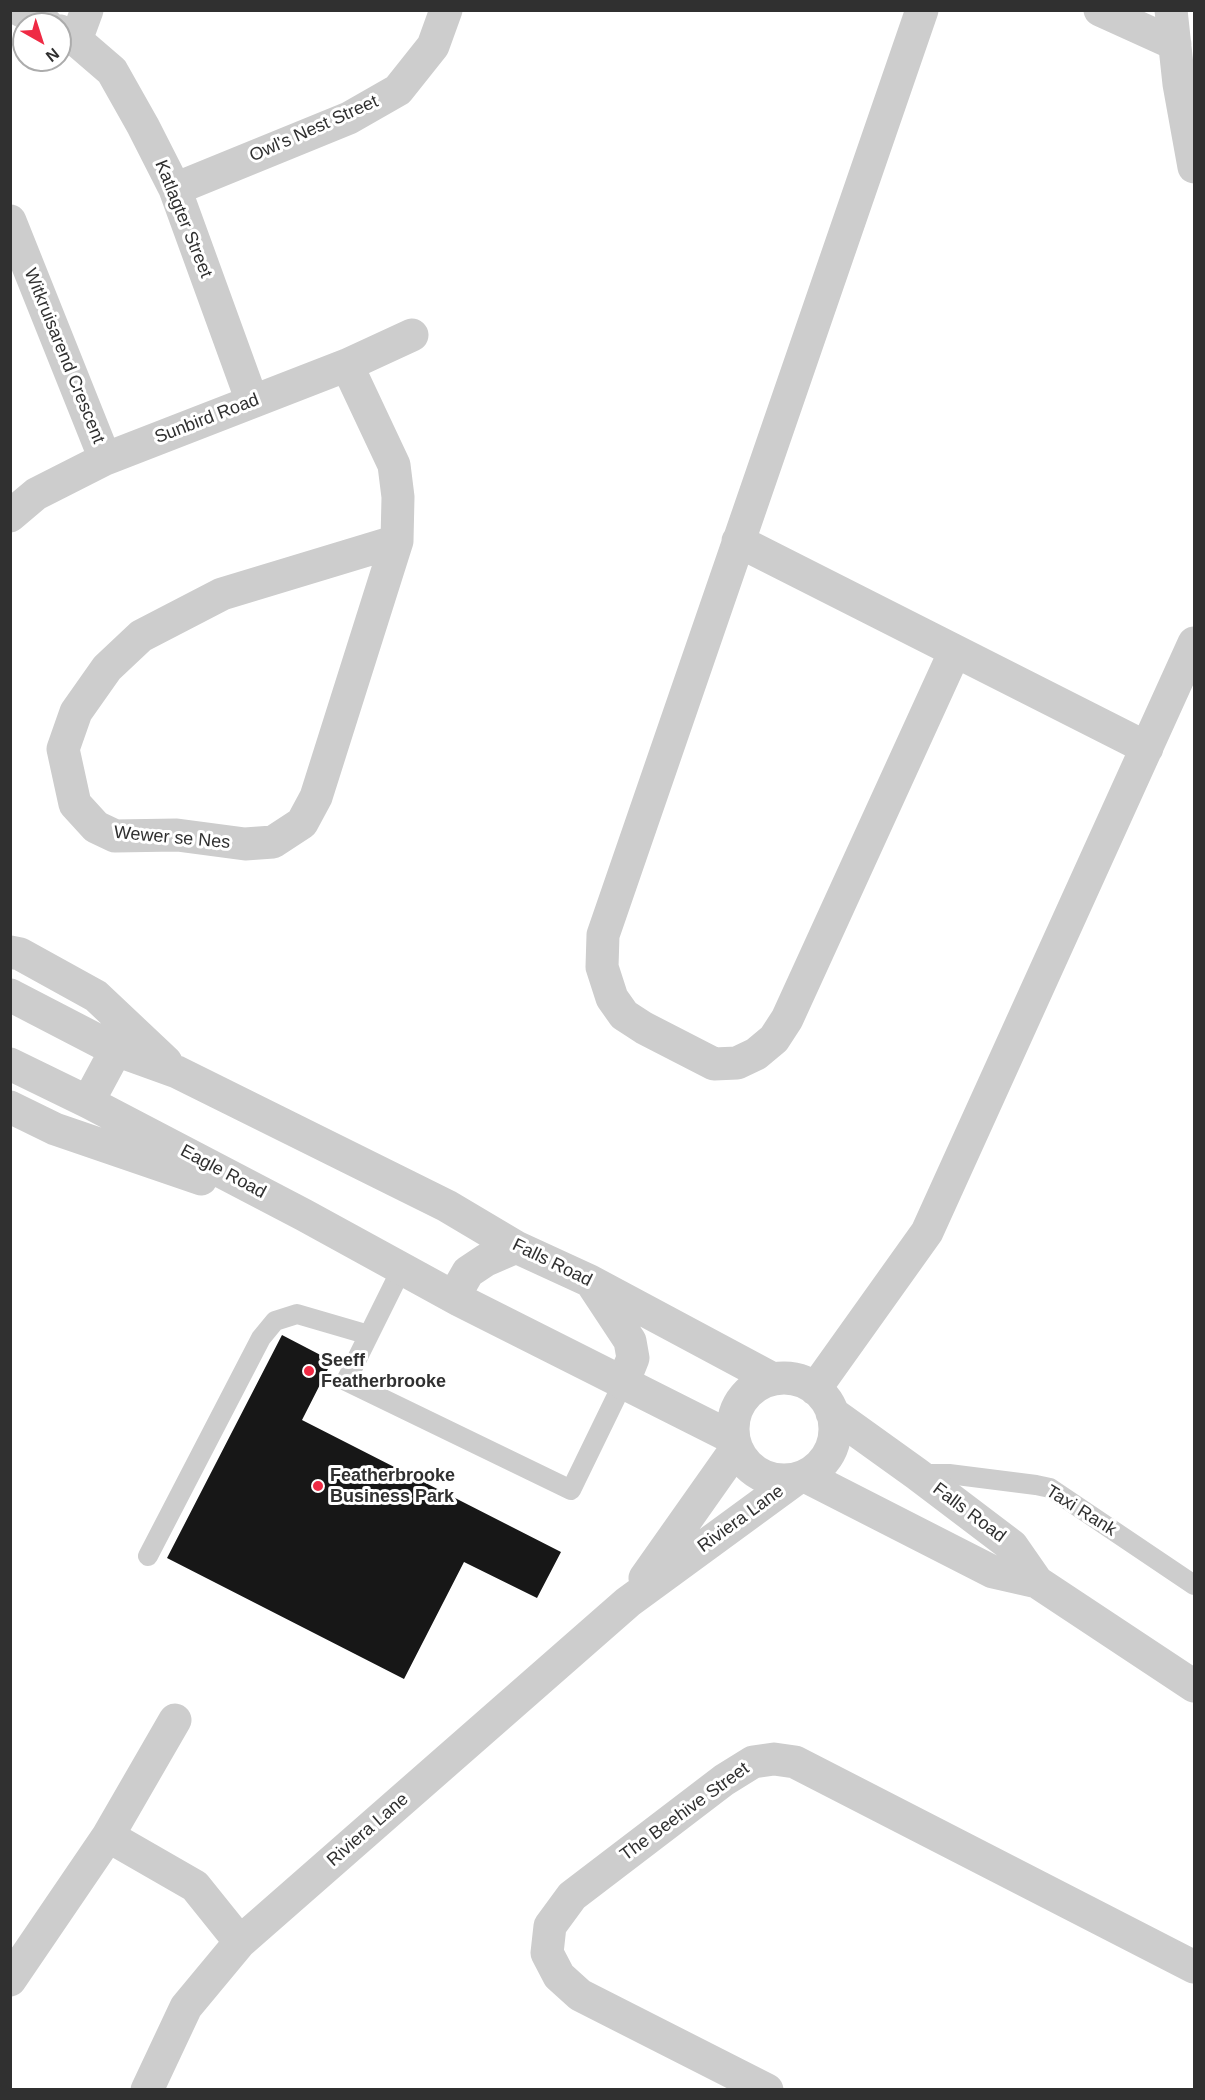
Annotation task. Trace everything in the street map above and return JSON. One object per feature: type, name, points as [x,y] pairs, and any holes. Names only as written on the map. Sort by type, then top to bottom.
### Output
[{"type":"street","name":"Owl's Nest Street","points":[[175,189],[349,118],[398,90],[433,46],[446,10]]},
{"type":"street","points":[[922,10],[603,935],[602,967],[612,998],[624,1015],[644,1028],[714,1064],[736,1063],[756,1054],[774,1039],[787,1019],[955,651]]},
{"type":"street","points":[[1100,10],[1175,44]]},
{"type":"street","points":[[1171,10],[1179,84],[1194,164]]},
{"type":"street","name":"Katlagter Street","points":[[75,27],[112,71],[175,189],[252,401]]},
{"type":"street","name":"Witkruisarend Crescent","points":[[10,221],[105,459]]},
{"type":"street","name":"Sunbird Road","points":[[10,516],[36,494],[105,459],[347,365],[412,335]]},
{"type":"street","name":"Wewer se Nes","points":[[347,365],[394,465],[398,497],[397,541],[316,797],[302,823],[273,842],[245,844],[177,835],[115,836],[96,827],[75,804],[63,749],[76,712],[107,668],[141,636],[222,594],[397,541]]},
{"type":"street","points":[[738,542],[1147,748]]},
{"type":"street","points":[[801,1477],[818,1468],[828,1456],[834,1443],[835,1428],[824,1401],[927,1232],[1194,643]]},
{"type":"street","points":[[10,952],[20,954],[96,996],[177,1072]]},
{"type":"street","points":[[10,995],[116,1050],[177,1072]]},
{"type":"street","points":[[88,1102],[116,1050]]},
{"type":"street","name":"Eagle Road","points":[[10,1064],[88,1102],[304,1215]]},
{"type":"street","name":"Falls Road","points":[[177,1072],[447,1206],[516,1247],[590,1281],[773,1379],[788,1378],[803,1382],[917,1474],[1012,1546],[1037,1582]]},
{"type":"street","name":"Eagle Road","points":[[10,1107],[55,1129],[304,1215]]},
{"type":"street","name":"Eagle Road","points":[[10,1131],[44,1148],[165,1167]]},
{"type":"street","name":"Falls Road","points":[[304,1215],[401,1270],[623,1383],[734,1443],[744,1463],[756,1473],[770,1479],[786,1481],[801,1477],[993,1572],[1037,1582],[1194,1686]]},
{"type":"street","points":[[459,1300],[460,1286],[468,1272],[486,1260],[516,1247]]},
{"type":"street","points":[[590,1281],[630,1341],[633,1358],[623,1383]]},
{"type":"street","points":[[734,1443],[732,1422],[737,1407],[746,1394],[758,1385],[773,1379]]},
{"type":"street","name":"Riviera Lane","points":[[628,1602],[734,1443]]},
{"type":"street","name":"Riviera Lane","points":[[147,2090],[186,2007],[240,1942],[628,1602],[801,1477]]},
{"type":"street","points":[[10,1980],[108,1836],[175,1720]]},
{"type":"street","name":"The Beehive Street","points":[[767,2090],[580,1995],[558,1977],[547,1953],[550,1926],[572,1896],[724,1780],[753,1762],[774,1759],[795,1762],[1194,1966]]},
{"type":"street","points":[[108,1836],[195,1886],[240,1942]]},
{"type":"lane","points":[[401,1270],[346,1381],[571,1490],[623,1383]]},
{"type":"lane","points":[[148,1556],[261,1338],[275,1321],[297,1314],[369,1335]]},
{"type":"lane","name":"Taxi Rank","points":[[917,1474],[949,1474],[1050,1488],[1194,1585]]},
{"type":"building","name":"Featherbrooke Business Park","points":[[282,1335],[332,1361],[302,1420],[561,1552],[537,1598],[464,1562],[404,1679],[167,1558]]},
{"type":"place","name":"Seeff Featherbrooke","points":[[309,1371]]},
{"type":"place","name":"Featherbrooke Business Park","points":[[318,1486]]}]
